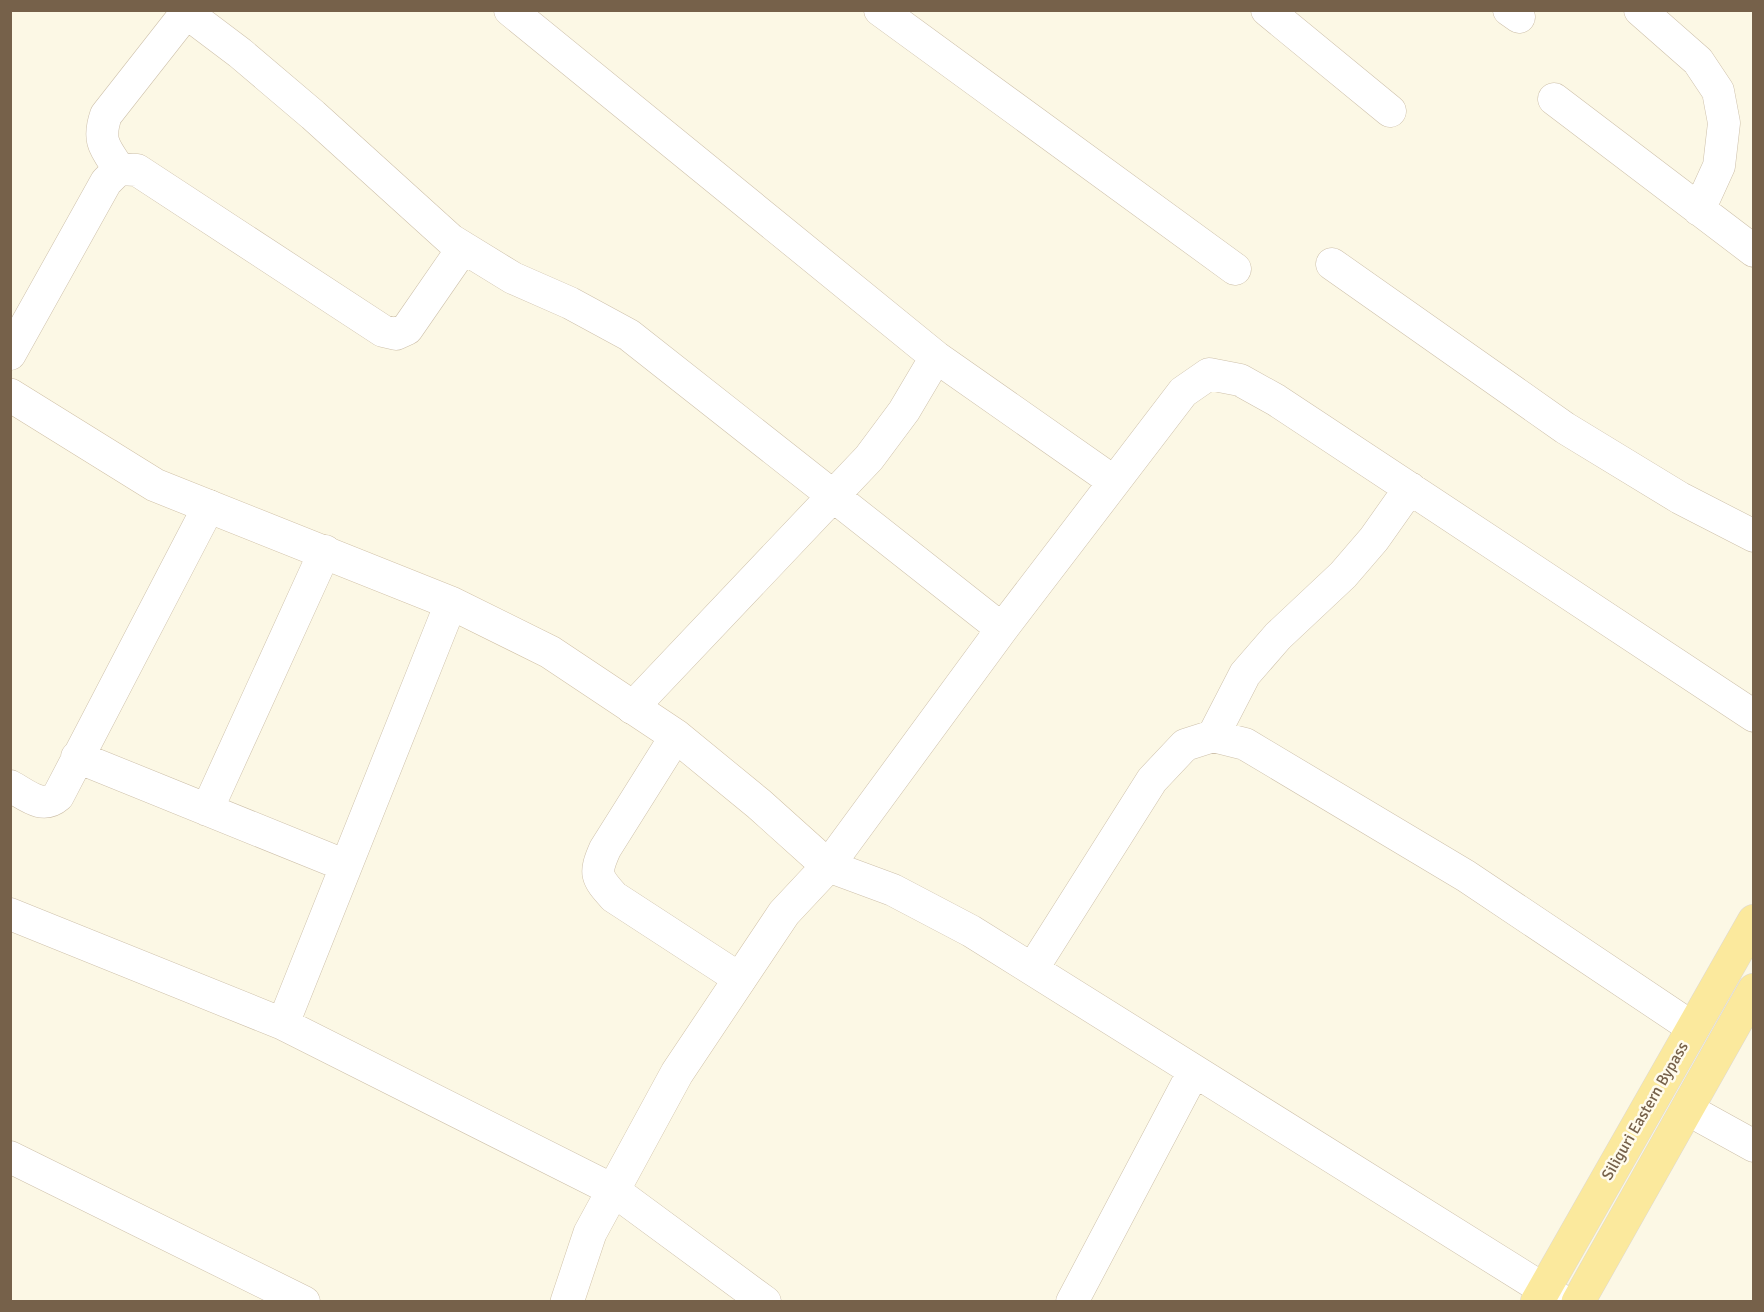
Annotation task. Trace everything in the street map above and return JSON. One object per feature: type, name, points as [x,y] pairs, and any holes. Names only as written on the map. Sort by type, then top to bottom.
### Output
[{"type":"main road","name":"Siliguri Eastern Bypass","points":[[1548,1298],[1693,1028],[1754,921]]},
{"type":"main road","points":[[1578,1302],[1754,990]]},
{"type":"street","points":[[510,10],[936,357],[1113,481]]},
{"type":"street","points":[[880,10],[1235,269]]},
{"type":"street","points":[[1267,10],[1390,111]]},
{"type":"street","points":[[1640,10],[1698,61],[1718,91],[1724,123],[1719,166],[1699,210]]},
{"type":"street","points":[[119,169],[102,144],[100,130],[106,115],[184,12],[240,54],[314,115],[451,240],[513,278],[570,303],[629,335],[832,498],[1002,629]]},
{"type":"street","points":[[1554,99],[1754,251]]},
{"type":"street","points":[[10,354],[106,182],[119,169],[137,170],[389,333],[396,334],[407,329],[463,248]]},
{"type":"street","points":[[1332,264],[1565,428],[1680,498],[1754,536]]},
{"type":"street","points":[[632,708],[832,498],[883,439],[936,357]]},
{"type":"street","points":[[567,1302],[590,1233],[677,1073],[784,914],[828,866],[1002,629],[1183,392],[1209,374],[1240,380],[1276,400],[1754,716]]},
{"type":"street","points":[[10,395],[155,485],[451,603],[550,652],[676,736],[759,804],[828,866],[893,891],[971,931],[1033,968],[1548,1298]]},
{"type":"street","points":[[1213,736],[1245,674],[1278,636],[1343,575],[1374,539],[1410,488]]},
{"type":"street","points":[[10,786],[40,803],[50,803],[58,796],[209,506]]},
{"type":"street","points":[[207,810],[325,551]]},
{"type":"street","points":[[283,1024],[344,866],[451,603]]},
{"type":"street","points":[[676,736],[605,849],[598,866],[598,879],[614,897],[740,979]]},
{"type":"street","points":[[1033,968],[1152,780],[1185,745],[1213,736],[1245,744],[1466,876],[1693,1028]]},
{"type":"street","points":[[77,757],[344,866]]},
{"type":"street","points":[[10,914],[283,1024],[613,1190],[765,1302]]},
{"type":"street","points":[[1072,1302],[1194,1071]]},
{"type":"street","points":[[1687,1109],[1754,1146]]},
{"type":"street","points":[[10,1157],[304,1302]]}]
